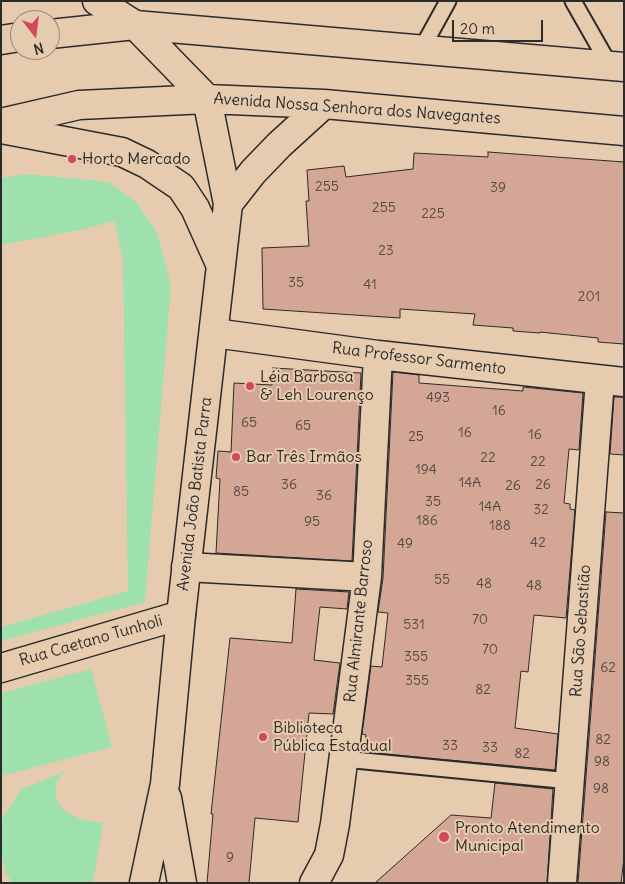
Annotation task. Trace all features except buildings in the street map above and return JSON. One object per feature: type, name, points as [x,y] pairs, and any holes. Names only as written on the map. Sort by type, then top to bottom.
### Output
[{"type":"main road","points":[[97,1],[135,25],[207,99]]},
{"type":"main road","points":[[60,33],[135,25],[617,66]]},
{"type":"main road","name":"Avenida Nossa Senhora dos Navegantes","points":[[1,123],[79,105],[207,99],[324,104],[624,131]]},
{"type":"main road","name":"Avenida João Batista Parra","points":[[144,883],[165,784],[186,567],[228,204],[207,99]]},
{"type":"main road","points":[[228,204],[253,172],[278,145],[324,104]]},
{"type":"main road","points":[[1,129],[122,152],[147,164],[181,187],[195,208],[221,266]]},
{"type":"main road","name":"Rua Professor Sarmento","points":[[214,332],[378,355],[612,381]]},
{"type":"main road","name":"Rua Almirante Barroso","points":[[314,883],[328,855],[335,824],[367,577],[378,355]]},
{"type":"main road","name":"Rua São Sebastião","points":[[562,883],[570,781],[612,381]]},
{"type":"main road","points":[[186,567],[367,577]]},
{"type":"main road","name":"Rua Caetano Tunholi","points":[[1,668],[181,615]]},
{"type":"main road","name":"Avenida João Batista Parra","points":[[165,784],[182,883]]},
{"type":"lane","points":[[421,50],[448,1]]},
{"type":"lane","points":[[573,1],[617,66]]},
{"type":"lane","points":[[344,759],[570,781]]},
{"type":"green space","points":[[27,174],[109,182],[136,202],[157,232],[171,285],[145,602],[1,641],[1,627],[128,591],[123,259],[114,221],[80,230],[1,245],[1,178]]},
{"type":"green space","points":[[91,669],[112,747],[1,776],[1,693]]},
{"type":"green space","points":[[65,771],[56,783],[56,799],[64,811],[81,819],[103,823],[93,883],[13,883],[6,874],[1,852],[3,818],[20,790]]},
{"type":"place","name":"Horto Mercado","points":[[72,159]]},
{"type":"place","name":"Léia Barbosa & Leh Lourenço","points":[[250,386]]},
{"type":"place","name":"Bar Três Irmãos","points":[[236,457]]},
{"type":"place","name":"Biblioteca Pública Estadual","points":[[263,737]]},
{"type":"place","name":"Pronto Atendimento Municipal","points":[[444,837]]}]
